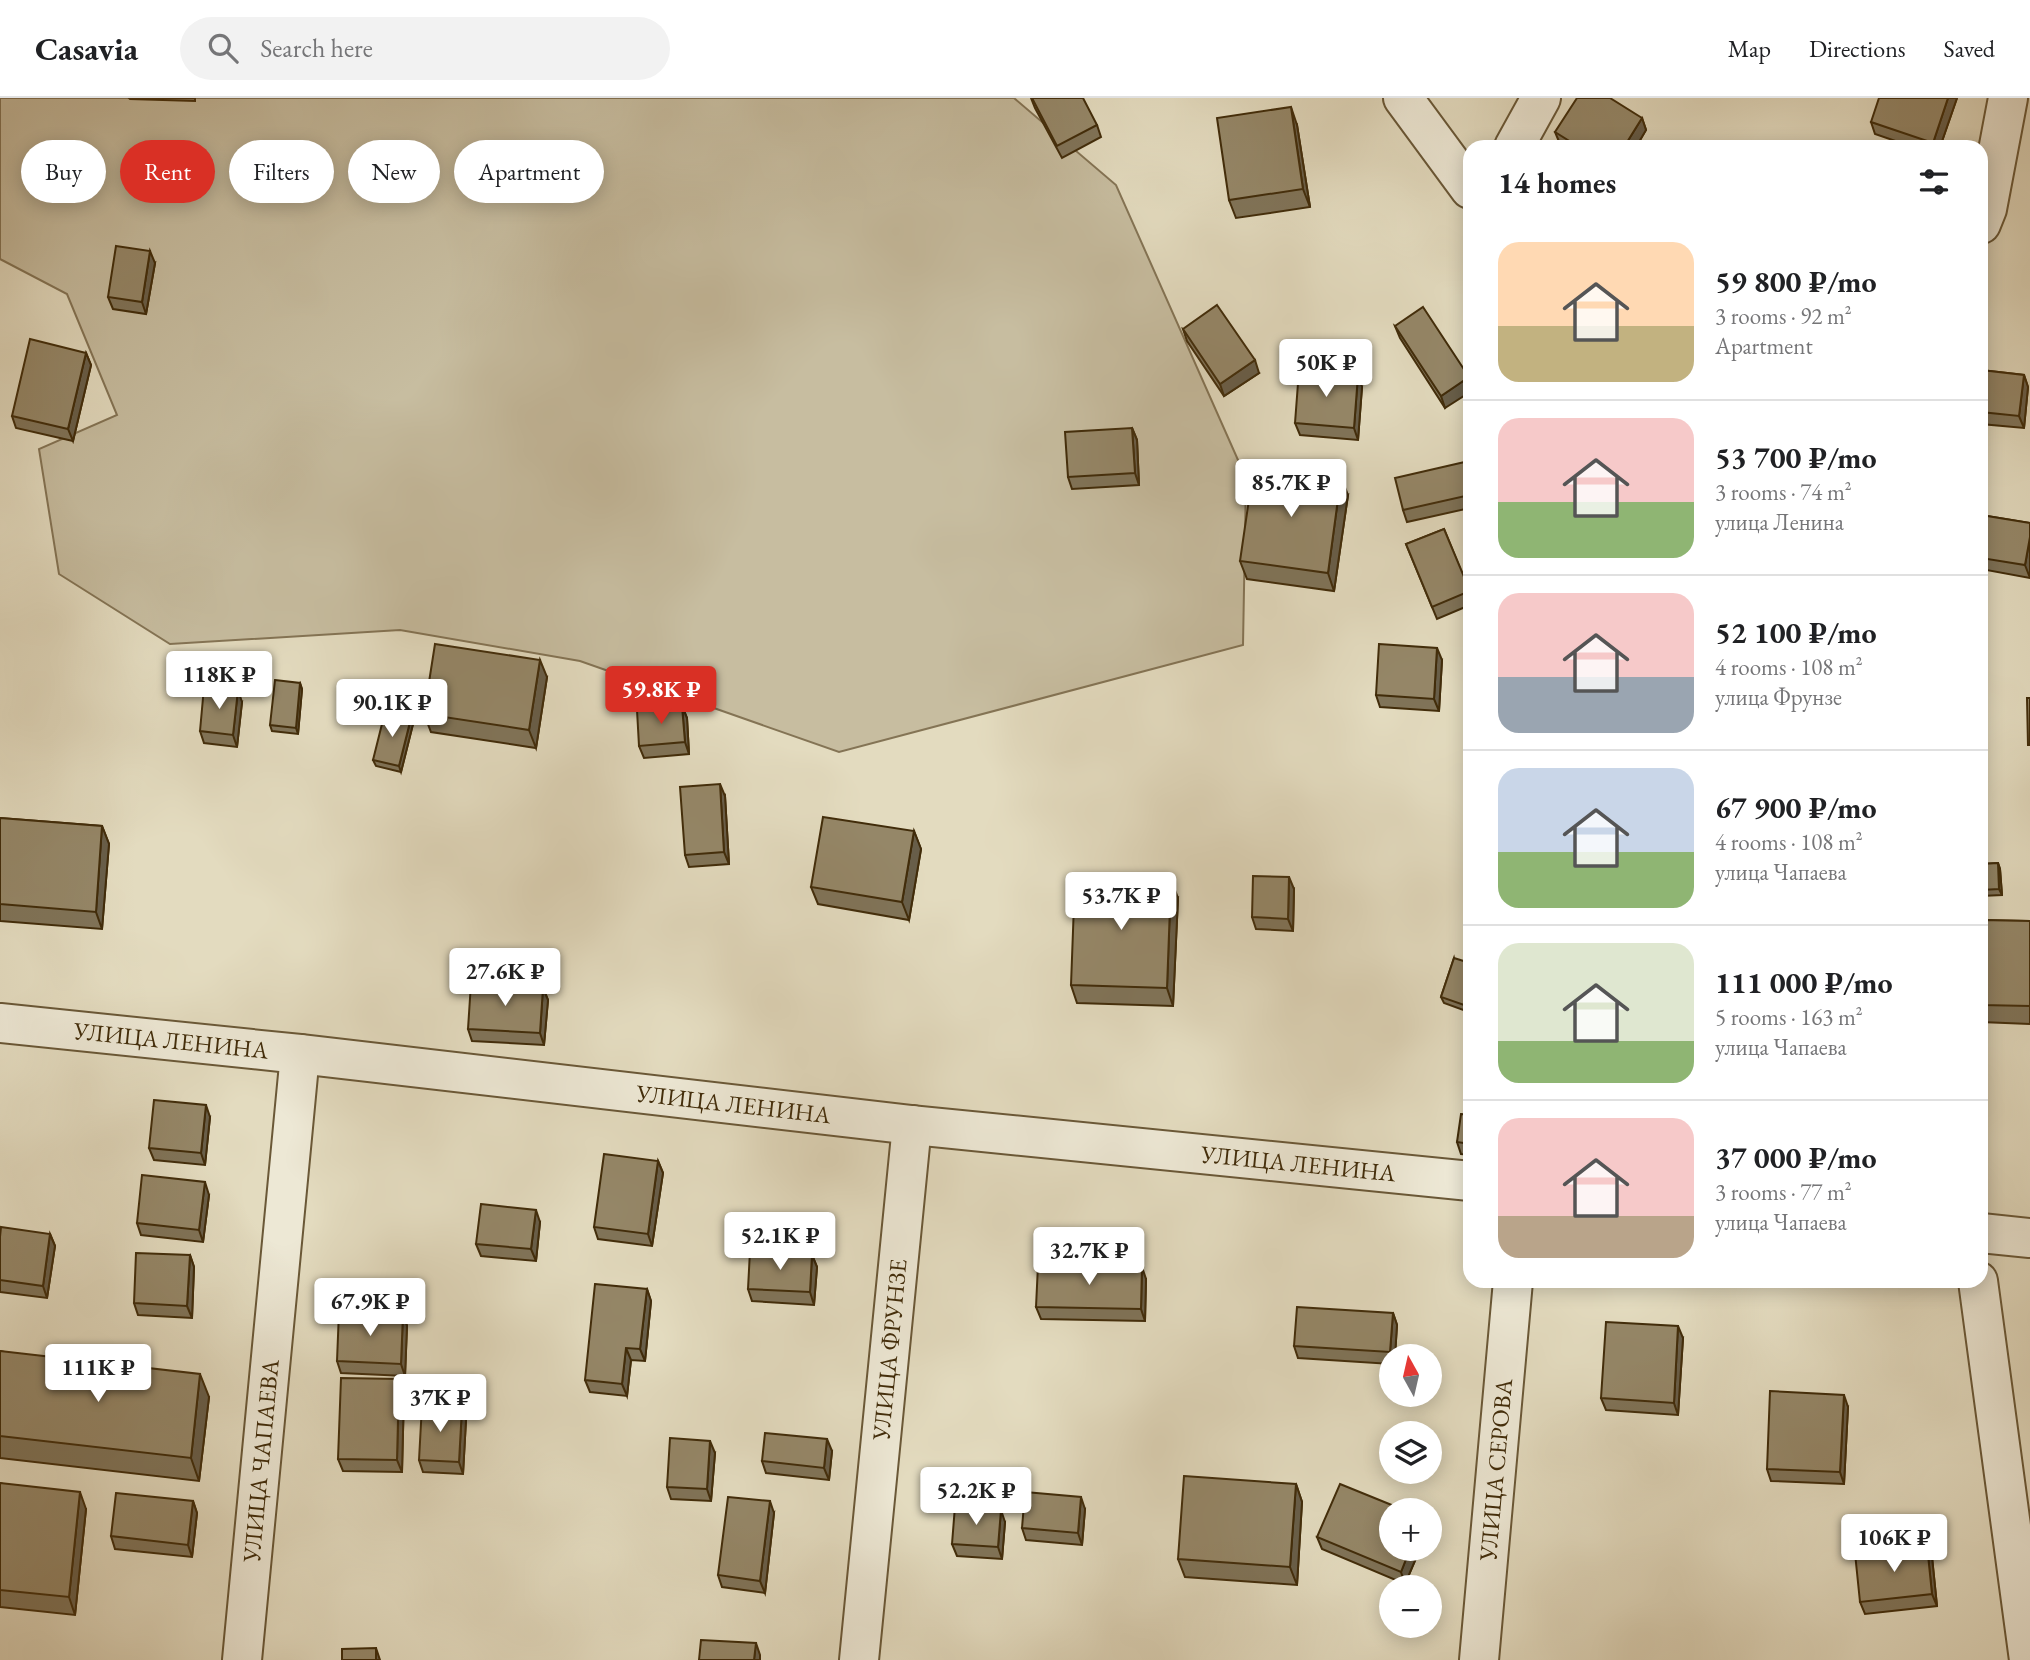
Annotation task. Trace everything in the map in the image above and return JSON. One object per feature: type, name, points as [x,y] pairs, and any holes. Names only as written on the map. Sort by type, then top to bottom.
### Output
[{"type":"street","points":[[1403,98],[1463,179]]},
{"type":"street","points":[[1518,140],[1541,98]]},
{"type":"street","points":[[1988,204],[2008,98]]},
{"type":"street","name":"УЛИЦА ЛЕНИНА","points":[[0,1023],[300,1054],[912,1125],[1463,1180]]},
{"type":"street","name":"УЛИЦА ЧАПАЕВА","points":[[242,1660],[300,1054]]},
{"type":"street","name":"УЛИЦА ФРУНЗЕ","points":[[859,1660],[912,1125]]},
{"type":"street","points":[[1988,1234],[2030,1238]]},
{"type":"street","name":"УЛИЦА СЕРОВА","points":[[1479,1660],[1512,1288]]},
{"type":"street","points":[[1979,1288],[2029,1660]]},
{"type":"shaded area","points":[[0,98],[1014,98],[1116,185],[1246,478],[1243,645],[839,752],[580,661],[400,630],[170,644],[59,574],[39,449],[117,415],[67,294],[0,259]]},
{"type":"building","points":[[1032,98],[1083,98],[1097,125],[1057,146]]},
{"type":"building","points":[[1577,98],[1610,98],[1642,118],[1628,140],[1568,140],[1555,132]]},
{"type":"building","points":[[1879,98],[1948,98],[1934,140],[1924,140],[1871,122]]},
{"type":"building","points":[[1291,107],[1303,189],[1229,200],[1217,118]]},
{"type":"building","points":[[116,246],[150,251],[142,302],[108,297]]},
{"type":"building","points":[[1217,305],[1255,360],[1220,384],[1183,329]]},
{"type":"building","points":[[1423,307],[1463,368],[1463,381],[1441,396],[1395,326]]},
{"type":"building","points":[[30,339],[86,353],[68,429],[12,416]]},
{"type":"building","points":[[1299,370],[1358,375],[1354,428],[1295,423]]},
{"type":"building","points":[[1988,371],[2024,375],[2019,416],[1988,413]]},
{"type":"building","points":[[1132,428],[1135,473],[1068,477],[1065,432]]},
{"type":"building","points":[[1463,462],[1463,497],[1403,510],[1395,478]]},
{"type":"building","points":[[1254,465],[1341,477],[1328,573],[1240,561]]},
{"type":"building","points":[[1988,516],[2030,523],[2025,565],[1988,559]]},
{"type":"building","points":[[1444,529],[1463,574],[1463,594],[1432,607],[1406,544]]},
{"type":"building","points":[[435,644],[540,660],[529,730],[424,714]]},
{"type":"building","points":[[1379,644],[1437,648],[1434,699],[1376,695]]},
{"type":"building","points":[[275,680],[300,683],[296,728],[270,725]]},
{"type":"building","points":[[204,687],[238,690],[233,735],[200,731]]},
{"type":"building","points":[[2027,698],[2030,698],[2030,745],[2028,745]]},
{"type":"building","points":[[682,706],[685,742],[639,746],[637,710]]},
{"type":"building","points":[[385,712],[411,718],[399,766],[373,760]]},
{"type":"building","points":[[720,784],[724,852],[685,855],[680,787]]},
{"type":"building","points":[[823,817],[914,831],[902,902],[811,887]]},
{"type":"building","points":[[0,818],[102,826],[96,912],[0,904]]},
{"type":"building","points":[[1998,863],[1999,889],[1988,890],[1988,864]]},
{"type":"building","points":[[1253,876],[1289,877],[1288,919],[1252,917]]},
{"type":"building","points":[[1075,877],[1171,880],[1167,988],[1071,985]]},
{"type":"building","points":[[1988,920],[2030,921],[2030,1006],[1988,1005]]},
{"type":"building","points":[[1454,958],[1463,961],[1463,1005],[1441,997]]},
{"type":"building","points":[[471,983],[543,988],[540,1033],[468,1029]]},
{"type":"building","points":[[154,1100],[206,1105],[201,1153],[149,1148]]},
{"type":"building","points":[[1461,1114],[1463,1114],[1463,1143],[1457,1142]]},
{"type":"building","points":[[604,1154],[658,1161],[648,1234],[594,1227]]},
{"type":"building","points":[[142,1175],[205,1182],[199,1230],[137,1223]]},
{"type":"building","points":[[481,1204],[536,1210],[531,1249],[476,1244]]},
{"type":"building","points":[[1,1227],[50,1234],[43,1286],[0,1280]]},
{"type":"building","points":[[750,1251],[812,1255],[810,1292],[748,1289]]},
{"type":"building","points":[[136,1253],[190,1255],[187,1306],[134,1303]]},
{"type":"building","points":[[1038,1265],[1142,1267],[1141,1309],[1036,1307]]},
{"type":"building","points":[[595,1284],[647,1289],[640,1349],[626,1348],[622,1384],[585,1380]]},
{"type":"building","points":[[1297,1307],[1393,1313],[1391,1344],[1379,1344],[1379,1351],[1294,1346]]},
{"type":"building","points":[[339,1311],[403,1314],[401,1364],[337,1361]]},
{"type":"building","points":[[1606,1322],[1678,1326],[1674,1403],[1601,1398]]},
{"type":"building","points":[[0,1351],[200,1374],[191,1458],[0,1436]]},
{"type":"building","points":[[341,1378],[399,1379],[397,1460],[338,1459]]},
{"type":"building","points":[[1770,1391],[1844,1395],[1840,1472],[1767,1469]]},
{"type":"building","points":[[422,1405],[462,1408],[459,1462],[419,1460]]},
{"type":"building","points":[[765,1433],[827,1439],[824,1468],[762,1461]]},
{"type":"building","points":[[670,1438],[710,1441],[707,1489],[667,1487]]},
{"type":"building","points":[[1184,1476],[1296,1484],[1290,1567],[1178,1559]]},
{"type":"building","points":[[0,1483],[80,1492],[69,1597],[0,1590]]},
{"type":"building","points":[[1340,1484],[1379,1500],[1379,1561],[1405,1561],[1401,1572],[1317,1537]]},
{"type":"building","points":[[1025,1492],[1081,1497],[1078,1533],[1022,1528]]},
{"type":"building","points":[[116,1493],[193,1501],[188,1545],[111,1536]]},
{"type":"building","points":[[728,1497],[770,1501],[760,1581],[718,1575]]},
{"type":"building","points":[[955,1506],[1001,1510],[998,1547],[952,1544]]},
{"type":"building","points":[[1927,1545],[1932,1594],[1860,1602],[1855,1553]]},
{"type":"building","points":[[701,1640],[756,1643],[754,1660],[699,1660]]},
{"type":"building","points":[[376,1648],[376,1660],[342,1660],[342,1649]]}]
